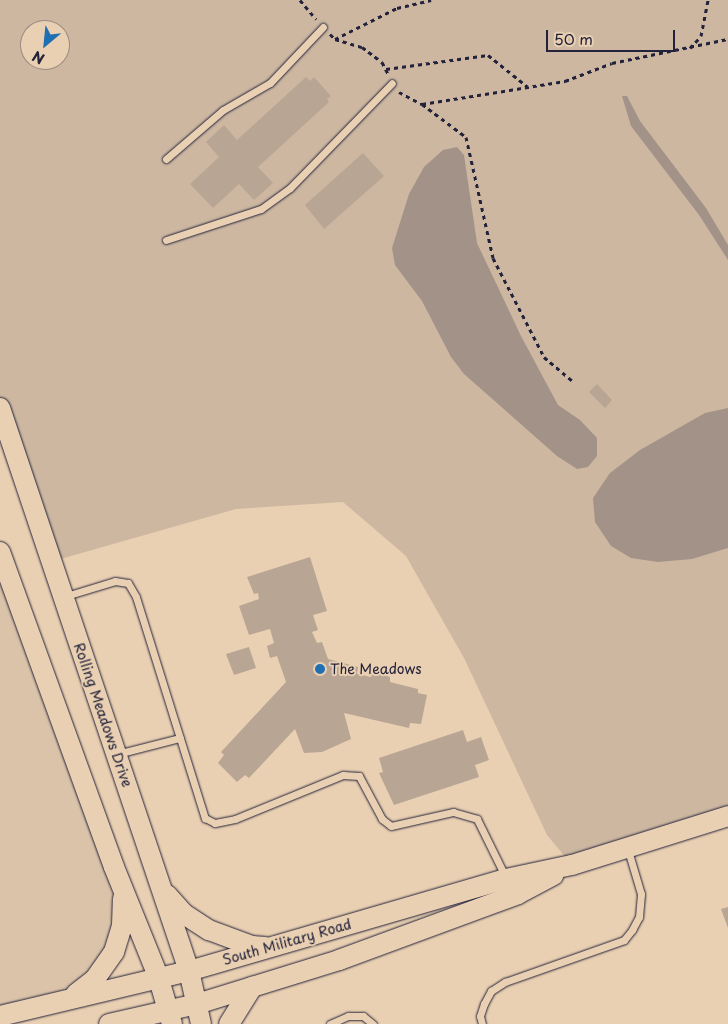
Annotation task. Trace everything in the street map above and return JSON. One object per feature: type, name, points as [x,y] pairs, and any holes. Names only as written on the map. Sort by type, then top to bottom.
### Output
[{"type":"main road","name":"Rolling Meadows Drive","points":[[0,408],[189,971],[202,1024]]},
{"type":"main road","points":[[0,552],[123,890],[158,976],[170,1017]]},
{"type":"main road","name":"South Military Road","points":[[0,1016],[158,976],[189,971],[506,878],[572,865],[728,816]]},
{"type":"main road","name":"South Military Road","points":[[109,1024],[170,1017],[197,1004],[252,987],[487,906],[572,865]]},
{"type":"main road","points":[[162,889],[184,914],[210,930],[252,946],[269,948]]},
{"type":"main road","points":[[70,998],[95,979],[114,952],[122,925],[123,890]]},
{"type":"main road","points":[[229,1024],[252,987]]},
{"type":"lane","points":[[166,159],[222,110],[270,83],[323,27]]},
{"type":"lane","points":[[166,240],[261,209],[290,188],[392,83]]},
{"type":"lane","points":[[62,596],[115,581],[128,583],[136,597],[205,818],[215,824],[234,819],[342,775],[359,776],[382,819],[391,826],[453,812],[477,819],[506,878]]},
{"type":"lane","points":[[116,754],[180,738]]},
{"type":"lane","points":[[482,1024],[480,1016],[488,998],[505,982],[624,940],[639,917],[641,894],[628,847]]},
{"type":"lane","points":[[330,1024],[348,1016],[363,1016],[373,1024]]},
{"type":"path","points":[[300,0],[335,39],[362,47],[382,62],[394,90],[422,104],[466,137],[493,258],[544,357],[574,382]]},
{"type":"path","points":[[335,39],[396,8],[431,0]]},
{"type":"path","points":[[689,49],[702,36],[708,0]]},
{"type":"path","points":[[422,104],[565,81],[612,63],[689,49],[728,39]]},
{"type":"path","points":[[386,69],[488,56],[529,88]]},
{"type":"shaded area","points":[[0,0],[728,0],[728,816],[572,865],[547,835],[464,658],[406,556],[343,502],[236,509],[50,562],[0,408]]},
{"type":"shaded area","points":[[622,96],[627,96],[640,121],[706,208],[728,245],[728,260],[699,215],[631,126]]},
{"type":"shaded area","points":[[457,147],[464,155],[477,243],[521,336],[558,405],[580,420],[597,438],[597,456],[588,467],[577,469],[557,456],[464,374],[451,357],[422,301],[395,265],[392,248],[409,194],[424,167],[443,150]]},
{"type":"shaded area","points":[[728,408],[728,548],[692,559],[658,562],[631,558],[611,546],[595,522],[593,498],[610,473],[640,450],[705,413]]},
{"type":"shaded area","points":[[0,552],[123,890],[95,979],[0,1016]]},
{"type":"building","points":[[306,77],[310,81],[314,77],[331,96],[327,99],[329,102],[258,167],[273,183],[254,200],[239,184],[213,208],[190,184],[219,157],[206,142],[224,125],[237,140]]},
{"type":"building","points":[[363,153],[384,176],[324,229],[305,205]]},
{"type":"building","points":[[597,384],[612,400],[605,408],[589,392]]},
{"type":"building","name":"The Meadows","points":[[310,557],[327,611],[313,615],[318,630],[312,632],[317,643],[322,642],[328,659],[358,667],[357,674],[371,677],[372,672],[390,677],[390,682],[418,689],[418,693],[427,695],[421,724],[410,723],[409,728],[344,713],[351,739],[322,752],[304,753],[295,729],[249,778],[245,775],[237,782],[218,763],[224,755],[221,752],[286,682],[277,656],[270,658],[267,646],[274,643],[270,629],[249,635],[239,606],[259,599],[258,593],[254,594],[247,577]]},
{"type":"building","points":[[249,647],[256,668],[234,675],[226,654]]},
{"type":"building","points":[[463,730],[467,742],[481,737],[489,760],[475,765],[479,777],[394,805],[379,773],[383,772],[379,758]]},
{"type":"building","points":[[728,907],[728,928],[721,909]]},
{"type":"place","name":"The Meadows","points":[[320,669]]}]
